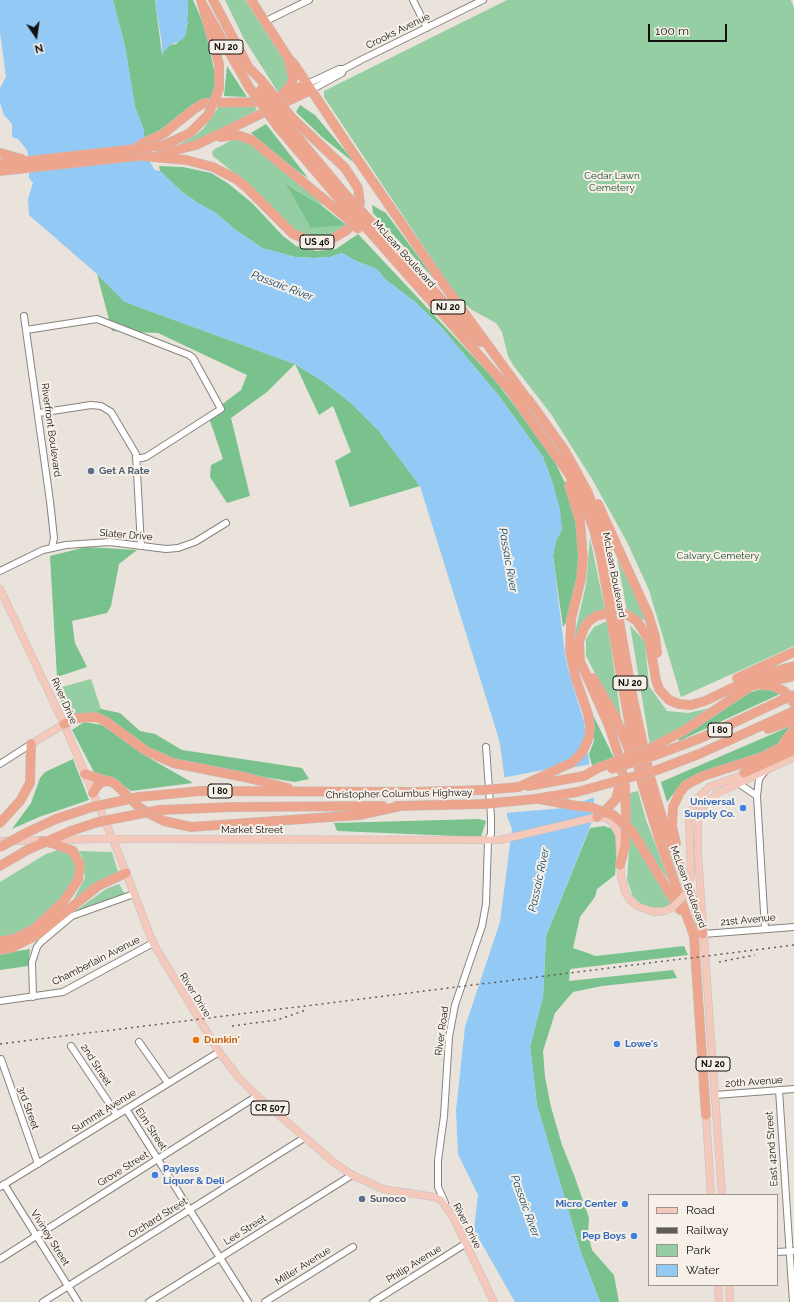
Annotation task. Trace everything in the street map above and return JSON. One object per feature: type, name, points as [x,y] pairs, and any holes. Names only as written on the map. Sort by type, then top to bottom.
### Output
[{"type":"highway","name":"McLean Boulevard","points":[[213,0],[256,84]]},
{"type":"highway","points":[[250,0],[444,285],[530,402]]},
{"type":"highway","name":"McLean Boulevard","points":[[202,4],[256,84],[285,122],[345,194],[361,222],[505,384],[543,436],[569,474],[590,517],[613,604]]},
{"type":"highway","name":"US 46","points":[[0,164],[138,153],[190,133],[208,115],[219,89],[219,64],[202,4]]},
{"type":"highway","points":[[281,96],[290,86],[293,79],[289,59]]},
{"type":"highway","name":"US 46","points":[[0,171],[14,163],[35,160],[138,153],[171,155],[213,167],[236,179],[253,193],[285,228],[301,239],[316,242],[330,240],[347,230],[356,217],[360,203],[358,188],[345,168],[285,122],[256,84]]},
{"type":"highway","points":[[138,153],[194,109],[204,103],[258,102],[309,87]]},
{"type":"highway","points":[[171,155],[207,140],[309,87]]},
{"type":"highway","name":"McLean Boulevard","points":[[285,122],[343,210]]},
{"type":"highway","points":[[207,140],[232,135],[246,137],[361,222]]},
{"type":"highway","points":[[0,153],[14,163]]},
{"type":"highway","name":"McLean Boulevard","points":[[361,222],[476,338],[530,402],[565,451],[584,484],[599,521],[608,555],[613,604],[630,728],[642,783],[661,845],[691,924],[694,936],[706,1115]]},
{"type":"highway","points":[[519,787],[569,764],[580,755],[589,737],[590,727],[588,714],[575,676],[570,651],[570,630],[582,568],[582,532],[571,489],[543,436]]},
{"type":"highway","points":[[565,451],[584,477],[592,491],[648,614],[656,643],[657,659],[655,666]]},
{"type":"highway","points":[[620,865],[625,846],[626,819],[623,772],[606,720],[582,665],[580,654],[581,636],[589,621],[604,613],[620,612],[633,618],[642,628],[649,640],[655,666],[657,685],[665,697],[679,704],[691,705],[705,701],[757,676],[794,666]]},
{"type":"highway","name":"McLean Boulevard","points":[[615,619],[648,769],[666,831],[692,896],[703,934]]},
{"type":"highway","points":[[691,705],[748,672],[794,652]]},
{"type":"highway","points":[[580,654],[614,716],[642,783]]},
{"type":"highway","points":[[574,668],[611,736]]},
{"type":"highway","points":[[652,752],[746,689],[758,683],[794,676]]},
{"type":"highway","points":[[746,689],[763,685],[773,686],[784,691],[794,703]]},
{"type":"highway","name":"I 80","points":[[652,752],[701,738],[794,695]]},
{"type":"highway","points":[[64,724],[77,718],[96,717],[105,721],[146,751],[173,763],[244,777],[301,792]]},
{"type":"highway","points":[[770,753],[786,742],[792,719]]},
{"type":"highway","name":"Christopher Columbus Highway","points":[[0,866],[27,850],[71,831],[98,822],[159,810],[233,807],[484,804],[535,799],[597,787],[657,770],[792,719]]},
{"type":"highway","points":[[692,896],[674,837],[672,815],[675,800],[680,792],[694,780],[770,753],[794,741]]},
{"type":"highway","points":[[0,823],[20,801],[30,783],[31,744]]},
{"type":"highway","points":[[744,773],[794,750]]},
{"type":"highway","name":"Christopher Columbus Highway","points":[[0,847],[56,819],[92,807],[139,797],[200,791],[328,792],[483,790],[519,787],[584,776],[598,768],[652,752]]},
{"type":"highway","points":[[597,817],[612,805],[616,799],[623,772]]},
{"type":"highway","points":[[85,774],[114,782],[139,807],[158,818],[178,825],[206,827],[359,815],[401,806]]},
{"type":"highway","points":[[93,793],[97,786],[102,782],[114,782]]},
{"type":"highway","points":[[535,799],[602,811],[618,819],[632,831],[675,901],[690,932],[694,950]]},
{"type":"highway","points":[[0,941],[14,939],[34,929],[57,908],[78,880],[80,865],[72,851],[55,844],[42,841]]},
{"type":"highway","points":[[0,950],[11,948],[37,935],[98,886],[126,873]]},
{"type":"main road","name":"River Drive","points":[[0,589],[64,724],[113,840],[153,943],[219,1052],[239,1078],[256,1096],[304,1138],[352,1175],[383,1189],[434,1197],[442,1200],[446,1204],[493,1302]]},
{"type":"main road","points":[[31,744],[64,724]]},
{"type":"main road","points":[[703,934],[698,855],[698,819],[705,804],[712,797],[738,783],[794,757]]},
{"type":"main road","points":[[597,817],[606,818],[616,827],[620,843],[621,876],[625,892],[630,900],[637,906],[654,912],[665,911],[673,907],[686,894],[690,886],[689,818],[694,804],[702,793],[709,787],[744,773],[766,770]]},
{"type":"main road","name":"Market Street","points":[[0,841],[488,840],[505,839],[597,817]]},
{"type":"main road","name":"McLean Boulevard","points":[[703,934],[722,1194]]},
{"type":"main road","name":"McLean Boulevard","points":[[706,1115],[711,1194]]},
{"type":"main road","points":[[718,1286],[719,1302]]},
{"type":"main road","points":[[729,1286],[730,1302]]},
{"type":"street","points":[[264,22],[309,0]]},
{"type":"street","points":[[413,0],[427,28]]},
{"type":"street","name":"Crooks Avenue","points":[[309,87],[342,73],[344,69],[483,0]]},
{"type":"street","name":"Riverfront Boulevard","points":[[24,316],[39,414],[54,538],[52,547]]},
{"type":"street","points":[[26,330],[96,319],[189,355],[193,358],[221,409],[146,457],[136,459]]},
{"type":"street","points":[[39,414],[91,405],[104,408],[111,412],[131,444],[136,459],[141,546]]},
{"type":"street","name":"Slater Drive","points":[[0,571],[52,547],[110,542],[166,549],[183,546],[195,542],[226,523]]},
{"type":"street","points":[[0,764],[31,744]]},
{"type":"street","name":"River Road","points":[[446,1204],[438,1187],[438,1160],[444,1116],[449,1037],[455,1005],[485,916],[488,840],[491,834],[486,747]]},
{"type":"street","points":[[765,929],[757,796],[758,779],[766,770]]},
{"type":"street","points":[[738,783],[757,796]]},
{"type":"street","points":[[33,997],[32,962],[37,947],[41,942],[72,916],[134,894]]},
{"type":"street","name":"21st Avenue","points":[[703,934],[794,927]]},
{"type":"street","name":"Chamberlain Avenue","points":[[0,1001],[63,992],[153,943]]},
{"type":"street","points":[[139,1042],[168,1082]]},
{"type":"street","name":"2nd Street","points":[[71,1046],[117,1115]]},
{"type":"street","name":"Summit Avenue","points":[[2,1186],[168,1082],[219,1052]]},
{"type":"street","name":"3rd Street","points":[[1,1059],[38,1164]]},
{"type":"street","name":"20th Avenue","points":[[715,1095],[794,1089]]},
{"type":"street","name":"East 42nd Street","points":[[779,1090],[792,1251],[793,1302]]},
{"type":"street","name":"Grove Street","points":[[0,1258],[256,1096]]},
{"type":"street","name":"Elm Street","points":[[126,1109],[248,1302]]},
{"type":"street","name":"Orchard Street","points":[[43,1302],[304,1138]]},
{"type":"street","name":"Lee Street","points":[[149,1302],[352,1175]]},
{"type":"street","name":"Viviney Street","points":[[2,1186],[37,1236],[78,1302]]},
{"type":"street","name":"Philip Avenue","points":[[373,1302],[466,1244]]},
{"type":"street","name":"Miller Avenue","points":[[265,1302],[353,1247]]},
{"type":"street","points":[[778,1252],[792,1251]]},
{"type":"green space","points":[[113,0],[155,0],[162,55],[170,45],[176,44],[186,34],[188,7],[187,0],[193,0],[206,30],[215,75],[214,95],[211,99],[147,139],[144,137],[144,131],[135,107],[125,47]]},
{"type":"green space","points":[[225,0],[245,0],[289,68],[291,74],[286,86],[278,92],[244,39]]},
{"type":"green space","name":"Cedar Lawn Cemetery","points":[[507,0],[791,0],[794,8],[794,646],[681,697],[649,590],[627,542],[592,479],[551,414],[513,365],[508,356],[502,332],[496,323],[472,310],[458,298],[324,97],[324,91]]},
{"type":"green space","points":[[227,66],[247,97],[224,96]]},
{"type":"green space","points":[[220,105],[254,106],[257,110],[194,142],[167,150],[193,137],[203,129]]},
{"type":"green space","points":[[300,105],[315,115],[357,165],[322,137],[296,112]]},
{"type":"green space","points":[[266,124],[308,178],[286,164],[251,133]]},
{"type":"green space","points":[[237,139],[247,141],[323,203],[321,205],[287,184],[346,225],[326,239],[307,238],[286,222],[250,186],[213,156],[212,152],[215,149]]},
{"type":"green space","points":[[159,166],[183,167],[211,173],[229,184],[252,203],[283,236],[296,246],[317,251],[336,249],[358,234],[495,380],[551,454],[570,493],[579,524],[581,558],[568,619],[563,627],[553,556],[556,540],[562,530],[553,484],[543,457],[499,396],[441,327],[415,302],[385,279],[377,269],[356,261],[342,253],[330,257],[295,257],[262,248],[233,228],[216,213],[182,192],[160,171]]},
{"type":"green space","points":[[286,184],[321,205],[346,225],[311,228]]},
{"type":"green space","points":[[372,205],[386,213],[437,282],[373,213]]},
{"type":"green space","points":[[97,274],[125,302],[295,364],[267,392],[231,418],[250,496],[227,503],[210,477],[211,465],[223,459],[208,415],[241,390],[247,375],[158,333],[112,331]]},
{"type":"green space","points":[[295,364],[324,382],[351,403],[379,431],[420,486],[350,507],[335,461],[351,452],[333,406],[319,415]]},
{"type":"green space","points":[[590,538],[605,610],[587,618],[573,641],[586,585]]},
{"type":"green space","points":[[86,547],[137,550],[119,564],[111,606],[107,613],[72,621],[75,643],[87,667],[57,677],[50,556]]},
{"type":"green space","points":[[617,558],[648,622],[627,611]]},
{"type":"green space","points":[[607,621],[622,725],[586,656],[586,639],[594,627]]},
{"type":"green space","points":[[630,625],[645,642],[649,686],[667,711],[688,713],[710,708],[677,732],[650,746]]},
{"type":"green space","points":[[91,679],[101,709],[92,714],[69,716],[59,699],[62,687]]},
{"type":"green space","points":[[765,688],[782,693],[679,741],[678,738],[745,694]]},
{"type":"green space","points":[[101,709],[120,713],[140,731],[155,734],[182,750],[302,768],[309,779],[295,782],[187,765],[166,759],[92,714]]},
{"type":"green space","points":[[593,715],[614,758],[592,766],[589,754],[594,741]]},
{"type":"green space","points":[[84,722],[102,725],[151,759],[193,783],[131,791],[118,782],[95,774],[72,730]]},
{"type":"green space","points":[[791,726],[785,739],[770,749],[692,777],[682,783],[667,802],[661,782]]},
{"type":"green space","points":[[73,759],[89,800],[39,817],[12,829],[31,803],[40,778],[45,772]]},
{"type":"green space","points":[[638,791],[646,820],[669,881],[630,823],[630,793]]},
{"type":"green space","points":[[479,819],[486,821],[481,837],[337,831],[334,823]]},
{"type":"green space","points":[[604,826],[613,829],[618,842],[615,875],[597,889],[595,897],[580,917],[573,948],[596,956],[684,946],[688,955],[570,969],[569,981],[673,970],[677,978],[602,986],[573,992],[555,1013],[543,1051],[545,1077],[551,1107],[562,1145],[589,1218],[588,1233],[592,1250],[614,1275],[619,1302],[600,1302],[580,1250],[537,1105],[530,1046],[543,997],[546,936],[590,828]]},
{"type":"green space","points":[[630,835],[674,904],[663,908],[645,907],[633,897],[627,880]]},
{"type":"green space","points":[[61,849],[71,855],[76,867],[73,881],[57,904],[37,923],[19,935],[0,938],[0,882],[46,854]]},
{"type":"green space","points":[[78,851],[112,852],[118,872],[72,902],[85,878],[82,856]]},
{"type":"green space","points":[[119,884],[125,894],[74,912],[106,889]]},
{"type":"green space","points":[[30,949],[28,966],[0,970],[0,954]]},
{"type":"water","name":"Passaic River","points":[[0,0],[113,0],[125,47],[135,107],[144,131],[150,162],[155,170],[160,171],[182,192],[216,213],[233,228],[262,248],[295,257],[330,257],[342,253],[356,261],[377,269],[385,279],[415,302],[441,327],[499,396],[543,457],[560,509],[562,530],[556,540],[553,556],[565,654],[569,673],[584,722],[594,801],[591,824],[546,936],[543,997],[530,1046],[537,1105],[580,1250],[600,1302],[515,1302],[474,1230],[478,1195],[458,1154],[456,1111],[465,1027],[500,922],[512,829],[507,816],[506,789],[500,744],[420,486],[379,431],[351,403],[324,382],[295,364],[125,302],[97,274],[29,215],[28,199],[33,183],[29,178],[29,161],[27,150],[18,139],[12,137],[12,124],[4,115],[0,103],[0,88],[6,77],[0,32]]},
{"type":"water","points":[[155,0],[187,0],[188,7],[187,20],[189,23],[186,25],[186,34],[182,40],[170,45],[164,51],[162,57],[162,45]]},
{"type":"pier","points":[[589,746],[570,768],[592,764],[595,797],[564,808],[505,813],[502,778],[548,769],[562,764]]},
{"type":"railway","points":[[0,1044],[794,945]]},
{"type":"railway","points":[[719,962],[755,955]]},
{"type":"railway","points":[[232,1026],[277,1020],[306,1010]]},
{"type":"place","name":"Get A Rate","points":[[91,471]]},
{"type":"place","name":"Universal Supply Co.","points":[[743,808]]},
{"type":"place","name":"Dunkin'","points":[[196,1040]]},
{"type":"place","name":"Lowe's","points":[[617,1044]]},
{"type":"place","name":"Payless Liquor & Deli","points":[[155,1175]]},
{"type":"place","name":"Sunoco","points":[[362,1199]]},
{"type":"place","name":"Micro Center","points":[[625,1204]]},
{"type":"place","name":"Pep Boys","points":[[634,1236]]},
{"type":"park label","name":"Calvary Cemetery","points":[[718,556]]}]
